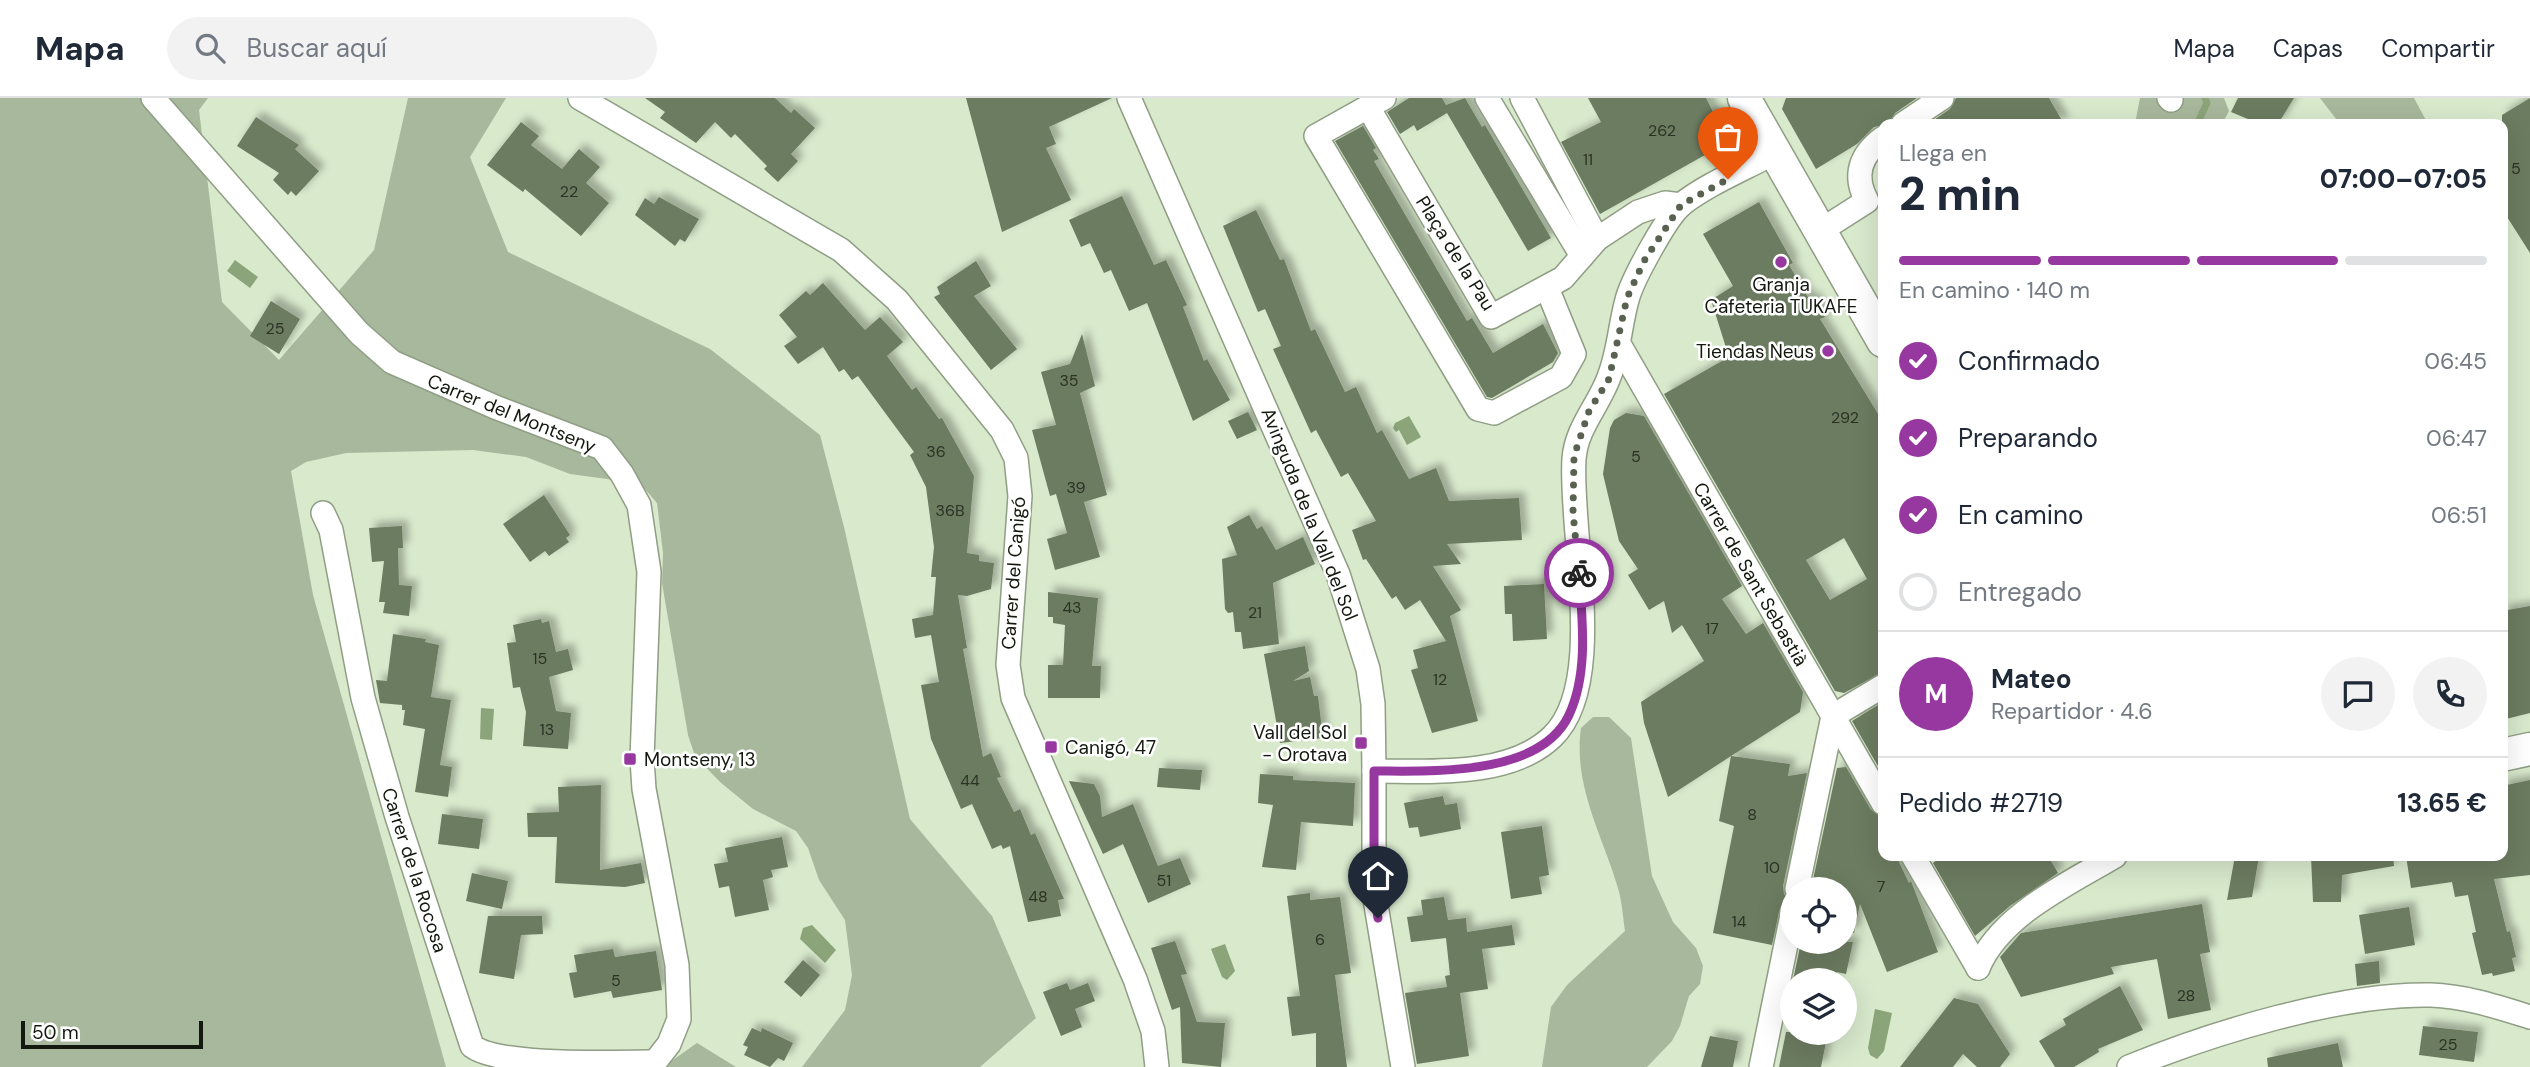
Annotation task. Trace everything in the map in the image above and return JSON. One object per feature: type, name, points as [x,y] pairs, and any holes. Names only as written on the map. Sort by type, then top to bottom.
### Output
[{"type":"street","name":"Carrer del Montseny","points":[[153,98],[359,333],[392,362],[495,408],[602,449],[622,474],[639,505],[649,572],[642,759],[644,789],[677,965],[679,1019],[669,1044],[652,1064]]},
{"type":"street","name":"Carrer del Canigó","points":[[580,98],[841,250],[897,300],[1002,430],[1016,458],[1020,496],[1007,665],[1013,698],[1135,979],[1153,1031],[1157,1067]]},
{"type":"street","name":"Avinguda de la Vall del Sol","points":[[1129,98],[1338,574],[1368,669],[1373,704],[1374,893],[1404,1067]]},
{"type":"street","points":[[1487,98],[1590,247]]},
{"type":"street","points":[[1522,98],[1590,247]]},
{"type":"street","points":[[1744,98],[1878,332]]},
{"type":"street","points":[[1910,119],[1942,98]]},
{"type":"street","points":[[1376,102],[1316,136],[1478,409],[1494,413],[1561,377],[1574,354],[1548,288]]},
{"type":"street","name":"Plaça de la Pau","points":[[1376,102],[1491,317],[1563,278],[1590,247],[1638,212],[1665,203],[1681,205]]},
{"type":"street","points":[[1820,231],[1867,201],[1858,179],[1859,167],[1878,144]]},
{"type":"street","points":[[1374,771],[1436,771],[1492,765],[1524,755],[1552,738],[1569,716],[1578,684],[1583,639],[1573,513],[1574,456],[1589,411],[1609,379],[1619,344],[1627,298],[1644,261],[1681,205],[1775,152]]},
{"type":"street","name":"Carrer de Sant Sebastià","points":[[1619,344],[1878,794]]},
{"type":"street","name":"Carrer de la Rocosa","points":[[323,513],[331,530],[363,698],[385,777],[472,1046],[480,1053],[542,1063],[652,1064]]},
{"type":"street","points":[[1799,877],[1833,716],[1878,689]]},
{"type":"street","points":[[2508,754],[2530,749]]},
{"type":"street","points":[[1916,861],[1978,968],[1986,948],[2008,927],[2045,898],[2107,861]]},
{"type":"street","points":[[1761,1067],[1784,954]]},
{"type":"street","points":[[2129,1067],[2176,1048],[2273,1020],[2377,1000],[2431,995],[2477,1001],[2530,1017]]},
{"type":"shaded area","points":[[0,98],[208,98],[199,110],[222,302],[279,360],[374,250],[408,98],[506,98],[470,157],[508,252],[710,349],[820,435],[844,527],[910,819],[992,916],[1036,1018],[980,1067],[802,1067],[845,1010],[852,975],[845,920],[819,880],[808,848],[796,831],[753,809],[720,782],[695,756],[688,735],[662,583],[663,553],[657,503],[645,489],[629,482],[570,474],[526,457],[473,450],[346,453],[306,462],[291,471],[313,595],[446,1067],[0,1067]]},
{"type":"shaded area","points":[[2140,98],[2224,98],[2229,111],[2225,119],[2136,119]]},
{"type":"shaded area","points":[[2320,98],[2414,98],[2425,119],[2336,119]]},
{"type":"shaded area","points":[[235,260],[258,277],[250,288],[227,271]]},
{"type":"shaded area","points":[[1409,416],[1421,437],[1407,445],[1399,430],[1396,432],[1393,428],[1395,423]]},
{"type":"shaded area","points":[[481,708],[494,709],[492,740],[480,739]]},
{"type":"shaded area","points":[[1593,717],[1609,717],[1631,738],[1652,876],[1673,922],[1696,948],[1703,966],[1700,984],[1689,996],[1680,1026],[1672,1041],[1647,1067],[1542,1067],[1551,1007],[1567,985],[1625,931],[1618,888],[1590,810],[1581,770],[1581,728]]},
{"type":"shaded area","points":[[812,925],[836,950],[825,963],[800,939],[803,928]]},
{"type":"shaded area","points":[[1225,944],[1235,971],[1227,980],[1222,977],[1211,949]]},
{"type":"shaded area","points":[[1875,1009],[1892,1013],[1884,1051],[1877,1059],[1870,1055],[1868,1048]]},
{"type":"shaded area","points":[[697,1043],[736,1067],[663,1067]]},
{"type":"building","points":[[645,98],[775,98],[791,113],[794,109],[815,128],[791,154],[798,161],[778,182],[764,169],[767,166],[735,134],[731,138],[715,122],[696,143],[660,118],[665,112]]},
{"type":"building","points":[[966,98],[1112,98],[1049,127],[1056,144],[1046,148],[1071,200],[1002,232]]},
{"type":"building","points":[[1409,98],[1442,98],[1446,105],[1465,98],[1482,127],[1485,125],[1551,238],[1528,251],[1447,113],[1417,131],[1414,125],[1400,134],[1387,112]]},
{"type":"building","points":[[1588,98],[1706,98],[1728,142],[1600,214],[1561,142],[1601,122]]},
{"type":"building","points":[[1786,98],[1917,98],[1895,113],[1892,119],[1878,119],[1878,126],[1857,144],[1816,169],[1782,109]]},
{"type":"building","points":[[1956,98],[2049,98],[2061,119],[1935,119],[1950,109]]},
{"type":"building","points":[[2238,98],[2294,98],[2281,119],[2248,119],[2231,112]]},
{"type":"building","points":[[2530,98],[2530,253],[2508,218],[2508,119],[2502,119],[2502,115]]},
{"type":"building","points":[[256,117],[299,145],[295,149],[319,171],[296,196],[291,191],[288,195],[273,180],[279,173],[237,146]]},
{"type":"building","points":[[521,122],[539,136],[531,145],[562,169],[579,149],[600,167],[586,183],[609,203],[581,236],[525,189],[523,192],[487,165]]},
{"type":"building","points":[[1363,126],[1376,148],[1373,150],[1379,159],[1374,161],[1467,321],[1472,318],[1493,353],[1543,324],[1558,353],[1553,362],[1492,398],[1487,397],[1335,141]]},
{"type":"building","points":[[1122,196],[1154,265],[1166,260],[1187,305],[1183,307],[1204,361],[1207,359],[1230,400],[1193,421],[1147,303],[1129,311],[1111,270],[1104,273],[1090,243],[1081,247],[1069,220]]},
{"type":"building","points":[[659,197],[699,219],[685,242],[680,239],[675,246],[635,215],[645,198],[654,204]]},
{"type":"building","points":[[1759,202],[1793,263],[1789,265],[1809,299],[1813,297],[1825,317],[1820,319],[1878,414],[1878,675],[1844,693],[1835,691],[1664,394],[1729,357],[1711,300],[1733,286],[1703,234]],"holes":[[[1844,538],[1867,579],[1830,600],[1806,560]]]},
{"type":"building","points":[[1256,210],[1280,260],[1284,259],[1311,331],[1315,329],[1345,392],[1356,387],[1377,433],[1382,430],[1409,479],[1436,468],[1449,501],[1519,498],[1522,540],[1447,544],[1461,564],[1433,566],[1461,610],[1450,616],[1478,721],[1432,733],[1411,670],[1418,668],[1413,650],[1446,641],[1420,600],[1405,610],[1396,596],[1392,599],[1366,559],[1363,560],[1352,530],[1376,521],[1348,473],[1341,477],[1316,430],[1311,433],[1273,349],[1281,346],[1265,309],[1258,312],[1223,226]]},
{"type":"building","points":[[976,261],[991,286],[974,296],[1017,349],[991,370],[934,297],[940,294],[937,287]]},
{"type":"building","points":[[823,283],[865,330],[880,317],[903,342],[887,356],[912,390],[916,387],[939,419],[942,418],[974,476],[967,553],[979,555],[979,561],[994,563],[991,589],[967,596],[958,595],[967,648],[963,649],[983,757],[991,753],[1001,777],[997,778],[1014,812],[1020,809],[1031,835],[1035,833],[1064,899],[1058,900],[1061,916],[1028,922],[1010,846],[1003,849],[1001,845],[992,849],[972,804],[961,809],[931,739],[921,685],[939,682],[931,635],[915,638],[912,619],[933,615],[936,577],[931,577],[934,547],[926,487],[910,455],[914,452],[858,376],[852,380],[844,369],[839,372],[823,347],[798,364],[784,346],[797,337],[779,315],[806,291],[810,295]]},
{"type":"building","points":[[271,301],[300,319],[279,354],[250,336]]},
{"type":"building","points":[[1082,334],[1095,386],[1080,393],[1107,495],[1084,502],[1100,557],[1055,570],[1047,539],[1067,533],[1056,494],[1050,496],[1032,430],[1056,425],[1041,372],[1070,364]]},
{"type":"building","points":[[1248,412],[1257,430],[1237,439],[1228,421]]},
{"type":"building","points":[[1626,413],[1644,416],[1742,586],[1722,599],[1746,634],[1763,623],[1803,692],[1800,712],[1668,797],[1644,723],[1641,702],[1704,661],[1682,625],[1672,633],[1664,601],[1649,610],[1628,575],[1638,569],[1619,541],[1603,474],[1610,428],[1614,420]]},
{"type":"building","points":[[544,495],[570,535],[566,538],[569,542],[549,556],[545,551],[530,562],[503,524]]},
{"type":"building","points":[[1249,515],[1257,529],[1262,526],[1276,550],[1303,537],[1315,564],[1273,583],[1279,644],[1243,649],[1241,632],[1235,632],[1233,612],[1228,613],[1225,609],[1222,559],[1237,555],[1227,527]]},
{"type":"building","points":[[402,526],[403,548],[398,548],[399,585],[412,586],[409,616],[383,613],[385,602],[379,602],[384,561],[372,562],[369,528]]},
{"type":"building","points":[[1544,584],[1547,639],[1513,641],[1512,614],[1505,614],[1504,586]]},
{"type":"building","points":[[1048,592],[1098,598],[1092,666],[1101,666],[1100,698],[1048,698],[1048,665],[1063,665],[1065,625],[1053,623],[1053,617],[1048,617]]},
{"type":"building","points":[[2530,606],[2530,713],[2508,718],[2508,610]]},
{"type":"building","points":[[541,619],[542,623],[549,621],[556,652],[568,649],[573,670],[549,677],[556,711],[571,713],[568,749],[523,746],[526,712],[520,687],[513,688],[507,643],[516,642],[513,625]]},
{"type":"building","points":[[393,634],[426,639],[425,642],[439,645],[431,697],[451,700],[440,765],[452,767],[448,797],[415,792],[425,729],[403,725],[405,710],[402,710],[402,705],[380,703],[376,680],[387,681]]},
{"type":"building","points":[[1305,646],[1309,671],[1293,681],[1310,677],[1314,696],[1318,696],[1323,738],[1280,743],[1264,654]]},
{"type":"building","points":[[1878,705],[1878,766],[1852,721]]},
{"type":"building","points":[[1731,756],[1790,764],[1788,776],[1807,773],[1785,877],[1780,877],[1780,910],[1772,945],[1713,933],[1734,826],[1719,821]]},
{"type":"building","points":[[1846,767],[1871,810],[1878,814],[1878,861],[1898,861],[1909,883],[1911,881],[1938,952],[1887,972],[1860,904],[1857,918],[1857,877],[1814,877],[1837,768]]},
{"type":"building","points":[[1159,768],[1202,770],[1200,790],[1157,787]]},
{"type":"building","points":[[1260,774],[1293,776],[1293,780],[1355,783],[1353,826],[1301,822],[1296,870],[1262,867],[1273,805],[1258,803]]},
{"type":"building","points":[[2530,780],[2530,875],[2494,879],[2516,957],[2512,958],[2515,971],[2493,976],[2492,973],[2482,975],[2472,933],[2476,932],[2468,895],[2455,897],[2452,882],[2411,888],[2407,861],[2508,861],[2508,785]]},
{"type":"building","points":[[1069,781],[1094,784],[1100,796],[1102,817],[1133,804],[1158,866],[1180,858],[1191,884],[1148,903],[1123,844],[1103,854]]},
{"type":"building","points":[[601,785],[600,870],[641,863],[645,883],[625,887],[555,883],[557,837],[528,837],[527,813],[559,812],[558,787]]},
{"type":"building","points":[[1443,796],[1445,805],[1457,803],[1461,829],[1420,837],[1418,827],[1409,828],[1404,803]]},
{"type":"building","points":[[442,814],[483,819],[479,849],[438,844]]},
{"type":"building","points":[[1542,826],[1549,875],[1539,877],[1542,894],[1511,899],[1501,832]]},
{"type":"building","points":[[782,837],[788,867],[771,870],[773,877],[763,880],[769,910],[735,917],[729,886],[719,888],[714,864],[728,862],[725,848]]},
{"type":"building","points":[[2051,861],[2058,873],[2010,906],[1975,936],[1933,863]]},
{"type":"building","points":[[2234,861],[2258,861],[2252,897],[2227,900]]},
{"type":"building","points":[[2311,861],[2394,861],[2394,866],[2342,875],[2341,902],[2313,902]]},
{"type":"building","points":[[472,873],[508,881],[502,909],[466,901]]},
{"type":"building","points":[[1310,893],[1310,900],[1340,897],[1351,973],[1335,975],[1347,1067],[1316,1067],[1316,1033],[1292,1036],[1287,997],[1300,996],[1287,896]]},
{"type":"building","points":[[1444,897],[1448,920],[1466,918],[1467,932],[1512,925],[1515,945],[1482,949],[1488,989],[1460,993],[1469,1056],[1417,1064],[1405,993],[1447,987],[1445,976],[1450,975],[1446,938],[1411,942],[1407,917],[1423,915],[1421,900]]},
{"type":"building","points":[[2202,904],[2210,952],[2200,954],[2211,1010],[2168,1019],[2157,959],[2111,967],[2114,974],[2021,997],[2000,957],[2021,933]]},
{"type":"building","points":[[2409,907],[2415,945],[2365,954],[2359,915]]},
{"type":"building","points":[[488,916],[542,916],[543,934],[521,935],[514,979],[479,973]]},
{"type":"building","points":[[1175,941],[1187,974],[1181,975],[1197,1022],[1225,1023],[1221,1067],[1182,1063],[1180,1007],[1172,1010],[1151,948]]},
{"type":"building","points":[[613,949],[615,957],[656,951],[662,990],[613,998],[611,991],[574,998],[569,973],[577,972],[574,955]]},
{"type":"building","points":[[1798,954],[1850,954],[1847,968],[1796,968]]},
{"type":"building","points":[[803,960],[820,975],[801,997],[784,982]]},
{"type":"building","points":[[2379,961],[2380,983],[2357,986],[2355,964]]},
{"type":"building","points":[[1067,983],[1070,990],[1088,983],[1095,1001],[1075,1009],[1082,1027],[1061,1036],[1043,992]]},
{"type":"building","points":[[2120,986],[2143,1030],[2098,1049],[2099,1052],[2074,1067],[2055,1067],[2039,1041],[2066,1025],[2063,1019]]},
{"type":"building","points":[[1954,998],[1978,1004],[2010,1054],[2000,1067],[1977,1067],[1963,1054],[1953,1067],[1900,1067]]},
{"type":"building","points":[[2423,1026],[2478,1032],[2474,1062],[2419,1055]]},
{"type":"building","points":[[752,1028],[761,1032],[762,1028],[793,1043],[784,1061],[778,1058],[770,1067],[744,1055],[748,1047],[743,1045]]},
{"type":"building","points":[[1710,1036],[1738,1041],[1733,1067],[1701,1067]]},
{"type":"building","points":[[2338,1043],[2343,1067],[2268,1067],[2267,1058]]},
{"type":"building","points":[[1783,1045],[1825,1045],[1821,1067],[1779,1067]]},
{"type":"waterway","points":[[2199,119],[2207,103],[2205,98]]},
{"type":"way so far","points":[[1579,573],[1573,513],[1574,456],[1589,411],[1609,379],[1619,344],[1627,298],[1644,261],[1681,205],[1728,179]]},
{"type":"place","name":"Granja Cafeteria TUKAFE","points":[[1781,262]]},
{"type":"place","name":"Tiendas Neus","points":[[1828,351]]},
{"type":"place","name":"Vall del Sol - Orotava","points":[[1361,743]]},
{"type":"place","name":"Canigó, 47","points":[[1051,747]]},
{"type":"place","name":"Montseny, 13","points":[[630,759]]},
{"type":"route","points":[[1378,918],[1374,893],[1374,771],[1436,771],[1492,765],[1524,755],[1552,738],[1569,716],[1578,684],[1583,639],[1579,573]]}]
